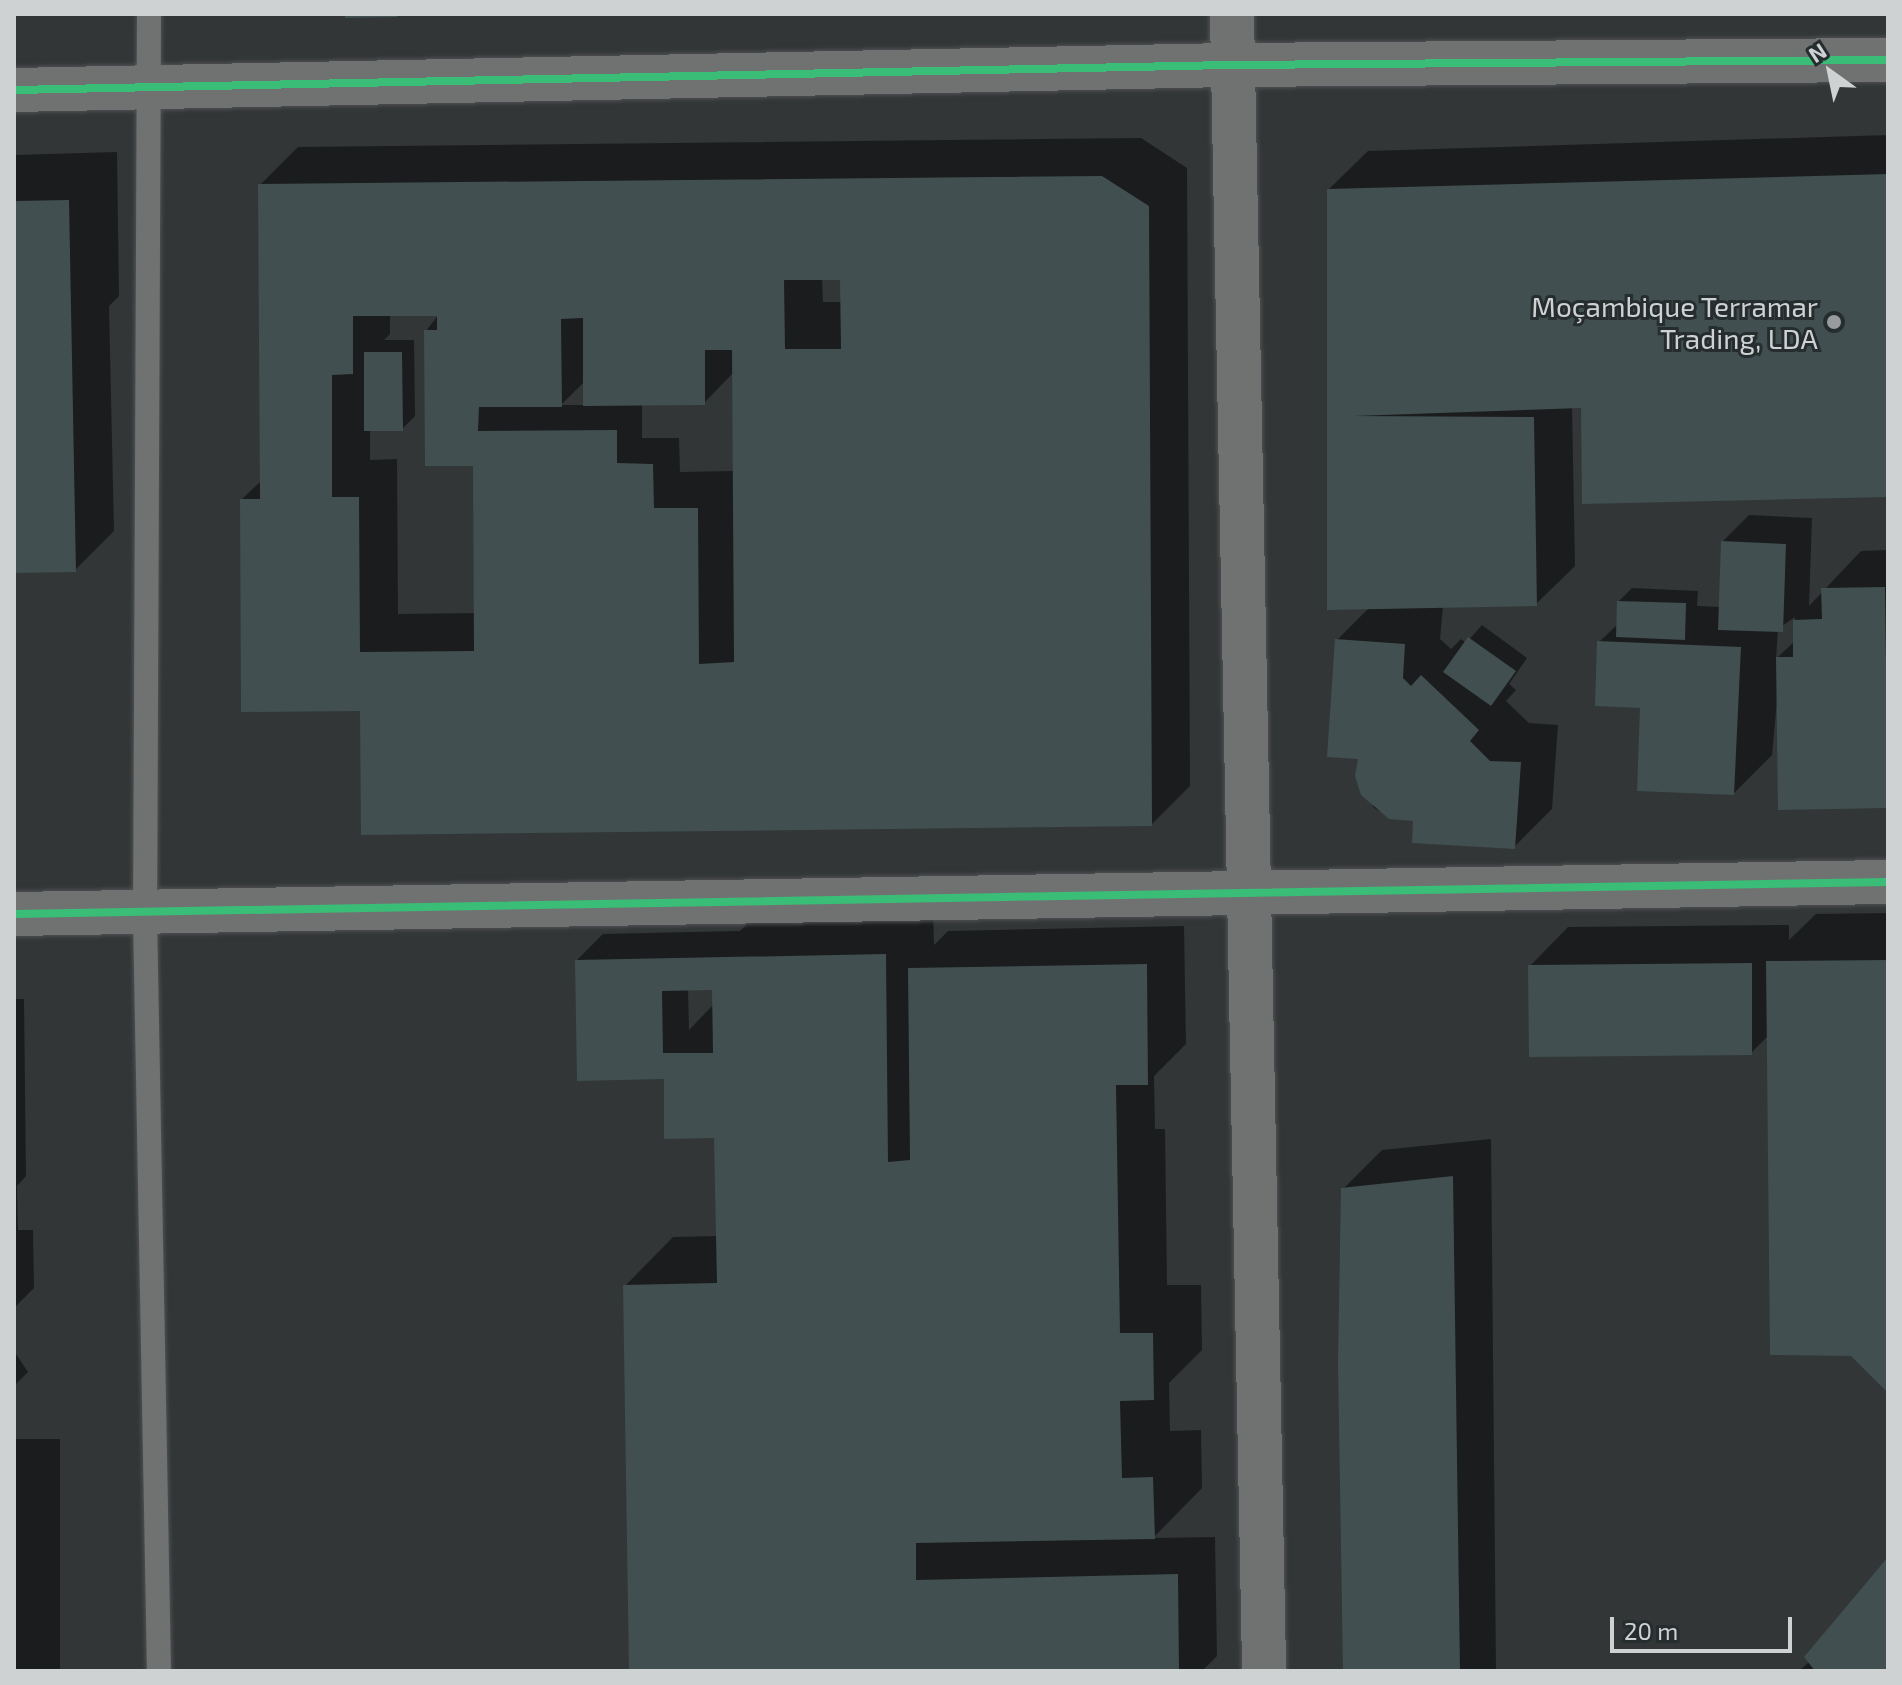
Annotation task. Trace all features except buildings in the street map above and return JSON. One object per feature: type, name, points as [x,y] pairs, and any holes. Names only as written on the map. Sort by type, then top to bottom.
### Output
[{"type":"street","points":[[1232,14],[1264,1671]]},
{"type":"street","points":[[14,90],[1232,65],[1888,60]]},
{"type":"street","points":[[14,914],[145,915],[1249,890],[1888,882]]},
{"type":"lane","points":[[149,14],[145,915],[159,1671]]},
{"type":"cycle path","points":[[14,90],[1232,65],[1888,60]]},
{"type":"cycle path","points":[[14,914],[1888,882]]},
{"type":"place","name":"Moçambique Terramar Trading, LDA","points":[[1834,322]]}]
